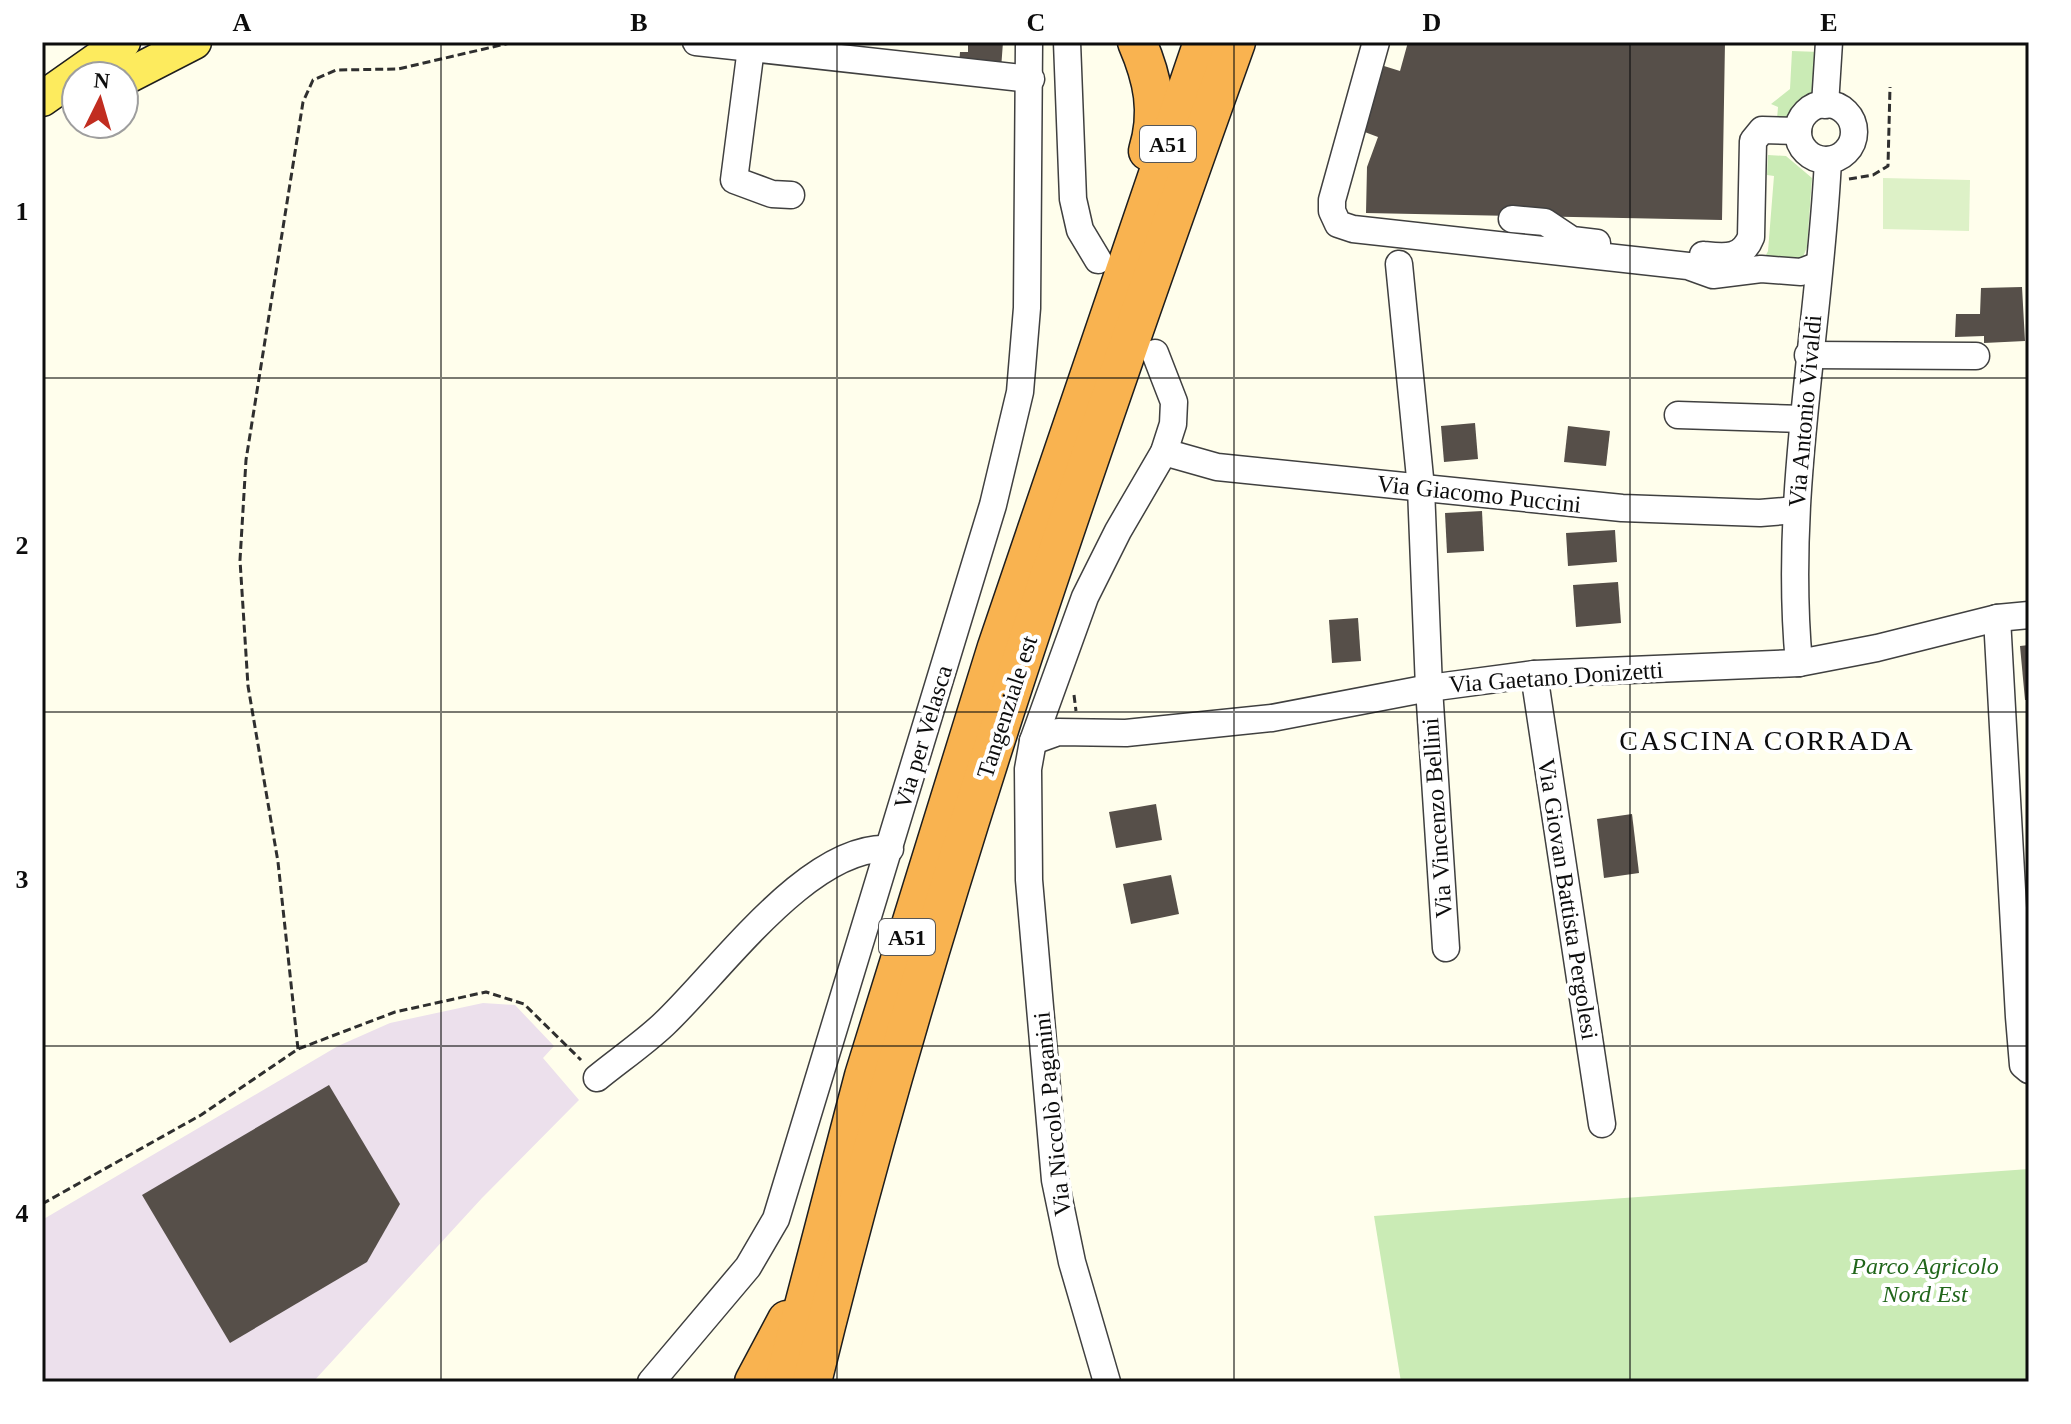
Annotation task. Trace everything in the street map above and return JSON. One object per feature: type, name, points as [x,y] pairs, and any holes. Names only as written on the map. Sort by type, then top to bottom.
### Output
[{"type":"highway","points":[[1132,247],[1133,198],[1156,118],[1153,91],[1137,42]]},
{"type":"highway","name":"Tangenziale est","points":[[761,1379],[807,1286],[864,1076],[997,647],[1203,42]]},
{"type":"highway","name":"Tangenziale est","points":[[812,1382],[891,1083],[969,823],[1046,587],[1236,42]]},
{"type":"highway","points":[[1211,112],[1238,87],[1254,42]]},
{"type":"main road","points":[[42,90],[94,42]]},
{"type":"main road","points":[[42,102],[123,42]]},
{"type":"main road","points":[[119,60],[150,42]]},
{"type":"main road","points":[[140,70],[194,42]]},
{"type":"main road","points":[[42,102],[60,93]]},
{"type":"street","points":[[696,42],[1031,79]]},
{"type":"street","name":"Via per Velasca","points":[[651,1382],[748,1267],[776,1219],[993,505],[1020,392],[1027,308],[1025,213],[1031,79],[1029,42]]},
{"type":"street","points":[[1067,42],[1073,199],[1080,230],[1098,260]]},
{"type":"street","points":[[1376,42],[1332,200],[1332,211],[1338,224],[1353,229],[1688,266],[1713,275],[1761,269],[1801,272],[1819,265]]},
{"type":"street","points":[[1825,105],[1829,42]]},
{"type":"street","points":[[719,163],[741,47]]},
{"type":"street","points":[[741,47],[734,180],[772,194],[791,195]]},
{"type":"street","points":[[1825,105],[1842,110],[1849,116],[1854,133],[1835,171],[1804,149],[1798,131],[1810,110],[1825,105]]},
{"type":"street","points":[[1512,219],[1545,222],[1572,240],[1733,257],[1747,248],[1751,237],[1753,141],[1762,130],[1798,131]]},
{"type":"street","name":"Via Antonio Vivaldi","points":[[1799,663],[1794,612],[1796,510],[1808,355],[1835,171]]},
{"type":"street","name":"Via Vincenzo Bellini","points":[[1399,264],[1421,488],[1429,688],[1446,948]]},
{"type":"street","name":"Via Niccolò Paganini","points":[[1107,1382],[1072,1262],[1055,1180],[1029,880],[1028,769],[1063,658],[1104,560],[1164,452],[1173,424],[1174,402],[1155,353]]},
{"type":"street","points":[[1808,355],[1976,356]]},
{"type":"street","points":[[1678,415],[1803,419]]},
{"type":"street","name":"Via Giacomo Puccini","points":[[1164,452],[1217,467],[1622,508],[1760,513],[1796,510]]},
{"type":"street","name":"Via Gaetano Donizetti","points":[[1040,732],[1057,736],[1126,733],[1272,718],[1429,688],[1534,674],[1799,663],[1877,648],[1997,618],[2029,615]]},
{"type":"street","points":[[1997,618],[2019,1017],[2023,1065],[2029,1070]]},
{"type":"street","name":"Via Giovan Battista Pergolesi","points":[[1534,674],[1602,1124]]},
{"type":"street","points":[[597,1078],[663,1026],[781,903],[811,877],[868,847],[890,849]]},
{"type":"path","points":[[298,1049],[278,862],[248,686],[240,560],[246,460],[303,102],[313,80],[336,70],[398,69],[514,42]]},
{"type":"path","points":[[1835,171],[1883,172],[1888,166],[1890,87]]},
{"type":"path","points":[[42,1204],[201,1115],[298,1049],[395,1012],[486,992],[524,1004],[597,1078]]},
{"type":"shaded area","points":[[483,1003],[515,1005],[554,1046],[543,1058],[579,1100],[482,1198],[313,1382],[46,1382],[42,1373],[42,1220],[338,1046],[390,1023]]},
{"type":"green space","points":[[1792,51],[1820,52],[1816,99],[1788,121],[1777,119],[1778,107],[1771,104],[1790,89]]},
{"type":"green space","points":[[1768,155],[1786,156],[1812,178],[1807,247],[1801,262],[1762,263],[1768,251],[1774,176],[1767,175]]},
{"type":"green space","points":[[1883,178],[1970,180],[1969,231],[1883,229]]},
{"type":"green space","name":"Parco Agricolo Nord Est","points":[[2029,1169],[2029,1382],[1401,1382],[1374,1216]]},
{"type":"building","points":[[968,42],[1003,42],[1001,69],[959,66],[960,52],[968,52]]},
{"type":"building","points":[[1408,42],[1725,42],[1722,220],[1366,213],[1367,167],[1378,137],[1362,131],[1384,66],[1400,71]]},
{"type":"building","points":[[2022,287],[2025,341],[1984,343],[1984,336],[1955,337],[1956,314],[1980,314],[1981,288]]},
{"type":"building","points":[[1475,423],[1478,459],[1444,462],[1441,426]]},
{"type":"building","points":[[1568,426],[1610,431],[1606,466],[1564,462]]},
{"type":"building","points":[[1482,511],[1484,551],[1447,553],[1445,513]]},
{"type":"building","points":[[1615,530],[1617,562],[1568,566],[1566,533]]},
{"type":"building","points":[[1618,582],[1621,623],[1576,627],[1573,585]]},
{"type":"building","points":[[1358,618],[1361,661],[1332,663],[1329,620]]},
{"type":"building","points":[[2029,645],[2029,700],[2025,700],[2020,646]]},
{"type":"building","points":[[1156,804],[1162,840],[1116,848],[1109,812]]},
{"type":"building","points":[[1632,814],[1639,873],[1604,878],[1597,819]]},
{"type":"building","points":[[1171,875],[1179,914],[1131,924],[1123,884]]},
{"type":"building","points":[[329,1085],[400,1204],[367,1262],[230,1343],[142,1195]]},
{"type":"district","name":"CASCINA CORRADA","points":[[1767,740]]}]
